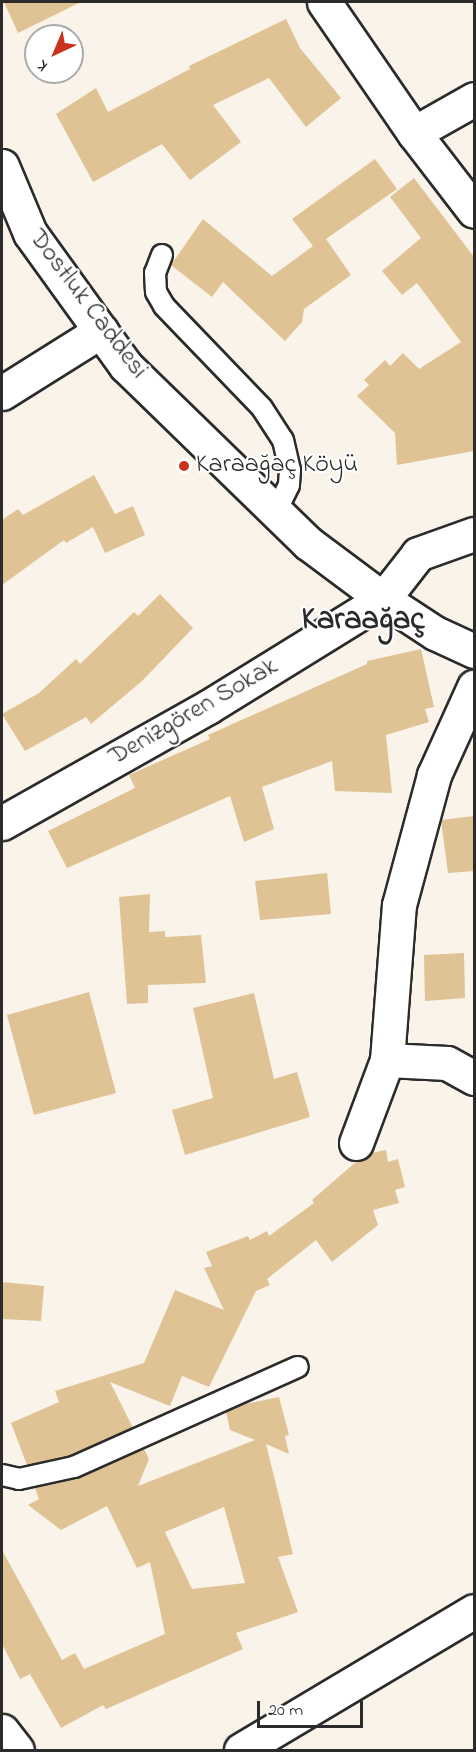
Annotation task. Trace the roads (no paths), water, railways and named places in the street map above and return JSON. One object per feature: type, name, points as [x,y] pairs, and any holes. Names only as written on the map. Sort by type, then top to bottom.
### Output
[{"type":"street","points":[[324,2],[414,133],[474,211]]},
{"type":"street","points":[[414,133],[474,99]]},
{"type":"street","name":"Dostluk Caddesi","points":[[2,166],[30,233],[126,366],[308,543],[383,599],[435,633],[474,651]]},
{"type":"street","points":[[2,393],[101,331]]},
{"type":"street","points":[[383,599],[418,554],[474,534]]},
{"type":"street","name":"Denizgören Sokak","points":[[2,823],[208,707],[383,599]]},
{"type":"street","points":[[356,1143],[387,1060],[399,905],[434,775],[474,687]]},
{"type":"street","points":[[387,1060],[447,1063],[474,1078]]},
{"type":"street","points":[[242,1750],[474,1611]]},
{"type":"street","points":[[2,1731],[17,1750]]},
{"type":"lane","points":[[162,255],[154,273],[156,292],[160,299],[262,408],[283,440],[290,470],[289,485],[276,512]]},
{"type":"lane","points":[[2,1475],[19,1479],[74,1467],[298,1367]]},
{"type":"place","name":"Karaağaç Köyü","points":[[184,466]]},
{"type":"district","name":"Karaağaç","points":[[363,621]]}]
